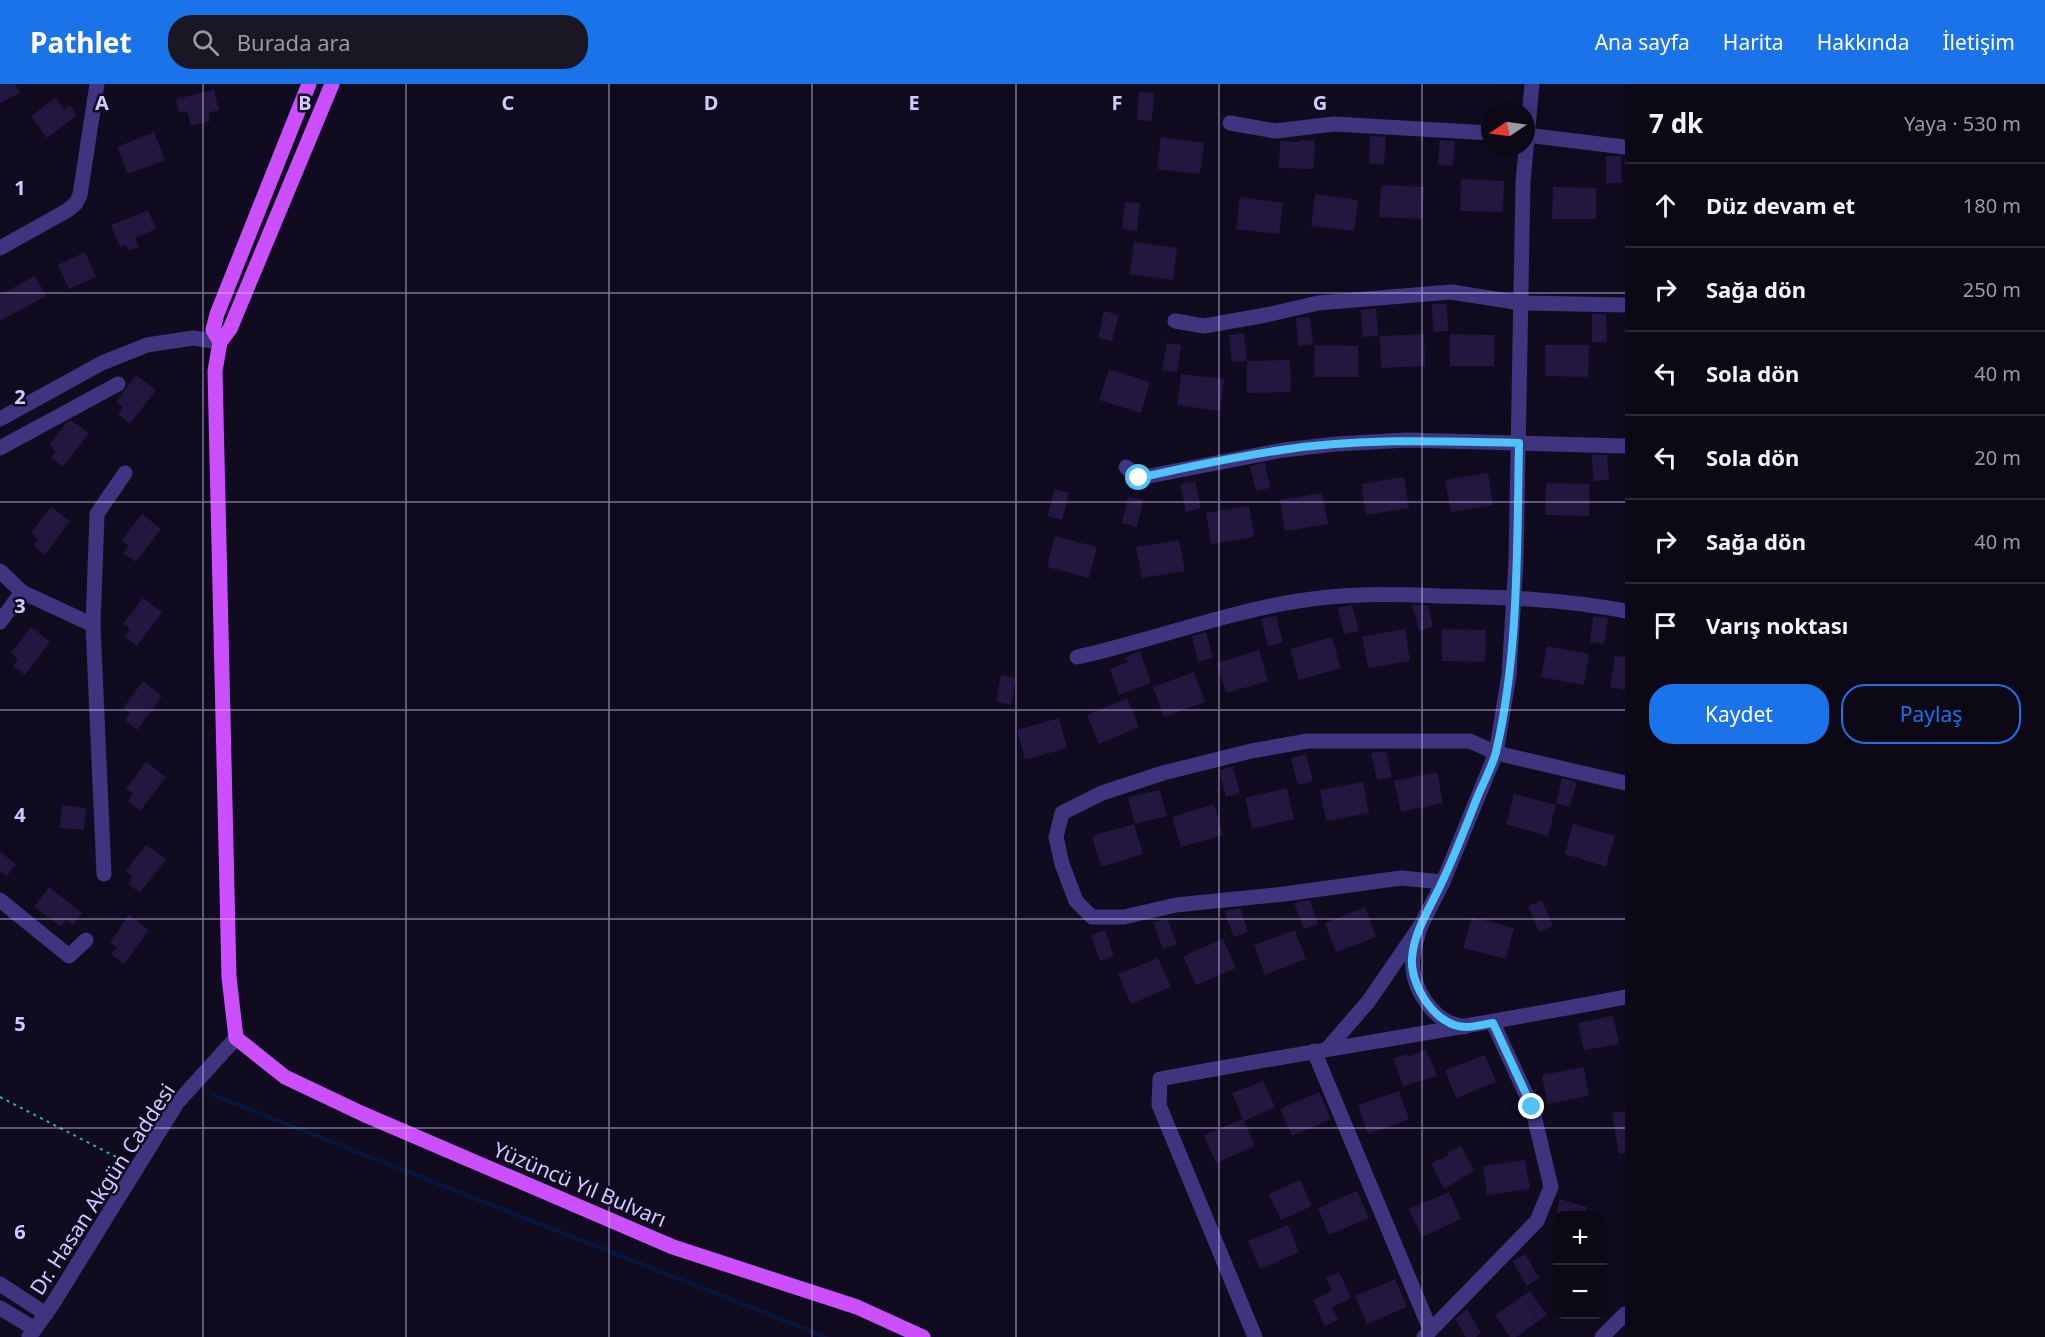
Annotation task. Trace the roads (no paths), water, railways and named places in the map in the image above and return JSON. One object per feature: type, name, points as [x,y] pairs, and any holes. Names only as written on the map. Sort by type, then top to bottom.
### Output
[{"type":"main road","points":[[220,342],[213,330],[217,314],[309,84]]},
{"type":"main road","points":[[236,1038],[229,977],[215,371],[220,342],[230,329],[332,84]]},
{"type":"main road","name":"Yüzüncü Yıl Bulvarı","points":[[236,1038],[285,1077],[395,1128],[674,1247],[857,1307],[923,1337]]},
{"type":"street","points":[[0,248],[68,210],[76,203],[80,195],[97,84]]},
{"type":"street","points":[[1530,102],[1532,84]]},
{"type":"street","points":[[1230,123],[1275,131],[1334,124],[1481,132]]},
{"type":"street","points":[[1535,136],[1625,147]]},
{"type":"street","points":[[1321,1049],[1368,1002],[1421,925],[1443,882],[1496,753],[1509,675],[1514,597],[1525,156]]},
{"type":"street","points":[[1174,321],[1204,326],[1318,303],[1451,292],[1521,303],[1625,305]]},
{"type":"street","points":[[0,419],[102,363],[147,345],[193,338],[220,342]]},
{"type":"street","points":[[0,448],[117,384]]},
{"type":"street","points":[[1126,467],[1139,478],[1283,450],[1407,440],[1625,446]]},
{"type":"street","points":[[104,874],[93,625],[97,514],[125,473]]},
{"type":"street","points":[[0,571],[22,592],[93,625]]},
{"type":"street","points":[[0,622],[22,592]]},
{"type":"street","points":[[1077,657],[1220,618],[1298,601],[1360,594],[1514,597],[1625,611]]},
{"type":"street","points":[[1443,882],[1401,878],[1284,894],[1176,905],[1124,917],[1092,917],[1076,901],[1062,864],[1056,837],[1062,813],[1102,793],[1163,773],[1308,741],[1470,741],[1496,753],[1625,783]]},
{"type":"street","points":[[0,900],[69,956],[86,940]]},
{"type":"street","points":[[1421,925],[1412,958],[1415,980],[1420,993],[1430,1007],[1447,1021],[1465,1028]]},
{"type":"street","points":[[1255,1337],[1159,1105],[1160,1079],[1321,1049],[1465,1028],[1625,997]]},
{"type":"street","points":[[1321,1049],[1427,1333],[1537,1221],[1551,1187],[1532,1107],[1493,1023]]},
{"type":"street","name":"Dr. Hasan Akgün Caddesi","points":[[32,1333],[177,1103],[236,1038]]},
{"type":"street","points":[[0,1284],[46,1314]]},
{"type":"street","points":[[0,1308],[32,1333]]},
{"type":"street","points":[[1602,1337],[1625,1314]]},
{"type":"waterway","points":[[213,1095],[826,1337]]}]
